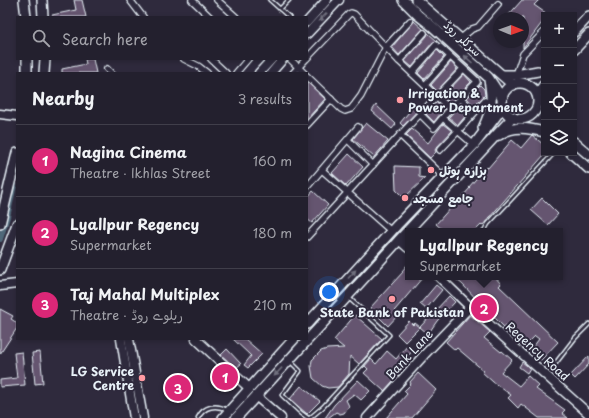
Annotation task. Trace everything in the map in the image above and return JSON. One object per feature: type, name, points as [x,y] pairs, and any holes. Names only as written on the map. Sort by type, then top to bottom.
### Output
[{"type":"main road","points":[[24,0],[26,16]]},
{"type":"main road","points":[[42,0],[43,16]]},
{"type":"main road","name":"سرکلر روڈ","points":[[403,0],[488,77],[503,103]]},
{"type":"main road","name":"سرکلر روڈ","points":[[416,0],[513,84]]},
{"type":"main road","points":[[577,29],[589,16]]},
{"type":"main road","points":[[576,48],[589,34]]},
{"type":"main road","points":[[27,60],[27,72]]},
{"type":"main road","points":[[44,60],[44,72]]},
{"type":"main road","points":[[502,75],[516,75],[541,68]]},
{"type":"main road","points":[[524,83],[541,68]]},
{"type":"main road","points":[[477,141],[491,108],[491,94],[488,77]]},
{"type":"main road","points":[[308,323],[391,231],[477,141],[503,103],[508,88],[513,84],[524,83],[529,85],[537,94],[541,109],[531,116],[519,119],[513,118],[507,113],[503,103]]},
{"type":"main road","points":[[537,94],[541,89]]},
{"type":"main road","points":[[410,228],[487,144],[513,118]]},
{"type":"main road","points":[[526,118],[541,129]]},
{"type":"main road","points":[[487,144],[501,133],[514,129],[528,128],[541,130]]},
{"type":"main road","points":[[477,141],[487,144]]},
{"type":"main road","points":[[577,145],[589,155]]},
{"type":"main road","points":[[574,156],[589,169]]},
{"type":"main road","points":[[0,224],[15,170]]},
{"type":"main road","points":[[0,270],[16,227]]},
{"type":"main road","points":[[308,339],[405,233]]},
{"type":"main road","points":[[223,418],[293,340]]},
{"type":"main road","points":[[236,418],[307,340]]},
{"type":"street","points":[[130,0],[142,16]]},
{"type":"street","points":[[135,6],[141,0]]},
{"type":"street","points":[[192,0],[209,16]]},
{"type":"street","points":[[217,0],[235,16]]},
{"type":"street","points":[[308,33],[339,0]]},
{"type":"street","points":[[308,21],[324,1]]},
{"type":"street","points":[[460,39],[472,28],[478,27],[498,4]]},
{"type":"street","points":[[308,58],[349,14],[354,14],[450,109]]},
{"type":"street","points":[[308,77],[340,109],[345,111],[351,109],[361,96],[386,47],[410,21]]},
{"type":"street","points":[[400,61],[424,33]]},
{"type":"street","points":[[516,75],[523,54],[541,35]]},
{"type":"street","points":[[412,73],[438,46],[477,82],[450,109],[434,128],[420,114]]},
{"type":"street","points":[[425,85],[448,59]]},
{"type":"street","points":[[186,60],[206,72]]},
{"type":"street","points":[[212,60],[225,72]]},
{"type":"street","points":[[237,72],[247,60]]},
{"type":"street","points":[[260,72],[271,60]]},
{"type":"street","points":[[272,72],[282,60]]},
{"type":"street","points":[[291,60],[303,72]]},
{"type":"street","points":[[294,72],[306,60]]},
{"type":"street","points":[[308,236],[400,135],[463,69]]},
{"type":"street","points":[[461,98],[474,113]]},
{"type":"street","points":[[308,124],[331,100]]},
{"type":"street","points":[[440,150],[485,101]]},
{"type":"street","points":[[0,114],[16,116]]},
{"type":"street","points":[[443,118],[458,131],[477,141]]},
{"type":"street","points":[[308,186],[358,128]]},
{"type":"street","points":[[400,135],[443,176]]},
{"type":"street","points":[[348,140],[373,165]]},
{"type":"street","points":[[322,170],[391,231]]},
{"type":"street","points":[[399,240],[405,245]]},
{"type":"street","name":"Regency Road","points":[[445,280],[470,307],[589,414]]},
{"type":"street","points":[[0,286],[16,284]]},
{"type":"street","name":"Bank Lane","points":[[367,418],[470,307]]},
{"type":"street","points":[[121,340],[134,418]]},
{"type":"street","points":[[128,340],[143,418]]},
{"type":"street","points":[[197,340],[249,388]]},
{"type":"street","points":[[256,396],[281,418]]},
{"type":"lane","points":[[270,0],[288,16]]},
{"type":"lane","points":[[280,9],[289,0]]},
{"type":"lane","points":[[486,228],[551,156]]},
{"type":"lane","points":[[289,360],[300,372],[282,395],[301,413],[309,418],[389,335],[347,297]]},
{"type":"lane","points":[[552,368],[575,338],[589,324]]},
{"type":"lane","points":[[198,418],[205,409],[213,406],[222,407],[230,411]]},
{"type":"building","points":[[74,0],[82,0],[86,16],[52,16],[52,15],[76,10]]},
{"type":"building","points":[[522,0],[539,0],[534,5],[544,12],[541,12],[541,24],[529,40],[529,12],[511,12]]},
{"type":"building","points":[[414,21],[423,29],[399,55],[392,47]]},
{"type":"building","points":[[428,33],[437,41],[433,42],[412,67],[405,61]]},
{"type":"building","points":[[437,50],[444,57],[424,79],[418,73]]},
{"type":"building","points":[[85,60],[93,60],[96,72],[62,72],[62,69],[86,64]]},
{"type":"building","points":[[451,62],[457,69],[437,91],[431,85]]},
{"type":"building","points":[[464,74],[471,82],[450,103],[443,96]]},
{"type":"building","points":[[308,83],[325,99],[308,118]]},
{"type":"building","points":[[480,85],[484,89],[485,95],[474,106],[467,98]]},
{"type":"building","points":[[412,101],[420,108],[403,126],[400,123],[413,107],[410,104]]},
{"type":"building","points":[[437,102],[444,109],[434,122],[426,114]]},
{"type":"building","points":[[461,104],[468,113],[458,125],[449,117]]},
{"type":"building","points":[[376,105],[396,124],[392,129],[372,111]]},
{"type":"building","points":[[366,123],[388,141],[374,157],[353,139]]},
{"type":"building","points":[[443,124],[452,131],[437,147],[435,150],[436,152],[430,158],[406,135],[412,129],[428,143]]},
{"type":"building","points":[[532,135],[541,142],[541,156],[543,156],[483,225],[482,224],[478,228],[441,228],[436,224],[452,206],[453,207],[475,180],[487,167],[488,168],[512,140],[521,148]]},
{"type":"building","points":[[349,154],[363,167],[346,186],[332,173]]},
{"type":"building","points":[[395,166],[419,167],[419,177],[425,178],[404,198],[396,190]]},
{"type":"building","points":[[313,191],[328,205],[312,223],[308,220],[308,197]]},
{"type":"building","points":[[542,198],[558,214],[548,225],[531,210]]},
{"type":"building","name":"State Bank of Pakistan","points":[[405,268],[405,280],[420,280],[395,310],[399,314],[388,326],[370,308],[403,272],[402,271]]},
{"type":"building","points":[[457,280],[498,280],[501,284],[499,286],[558,342],[541,360],[530,351],[539,339],[535,336],[527,344],[506,325],[504,327]]},
{"type":"building","points":[[436,285],[442,290],[426,309],[420,304]]},
{"type":"building","points":[[449,296],[455,302],[437,321],[428,334],[420,327]]},
{"type":"building","points":[[0,309],[13,316],[11,319],[16,322],[16,330],[0,354]]},
{"type":"building","points":[[355,315],[382,339],[359,364],[350,356],[349,374],[338,387],[328,388],[322,386],[313,378],[311,366],[312,360],[321,351],[327,349],[344,348],[334,340]]},
{"type":"building","points":[[470,315],[490,332],[484,338],[512,360],[501,372],[519,386],[528,376],[539,386],[536,389],[565,410],[562,413],[568,418],[539,418],[521,404],[518,408],[508,398],[511,395],[493,382],[482,372],[484,371],[457,348],[455,350],[446,342]]},
{"type":"building","points":[[409,321],[413,325],[415,323],[420,327],[405,342],[397,334]]},
{"type":"building","points":[[234,340],[246,340],[262,354],[248,368],[244,365],[251,356]]},
{"type":"building","points":[[408,345],[413,350],[389,375],[394,380],[384,391],[364,373],[368,369],[365,366],[363,368],[371,359],[376,364],[387,351],[396,359]]},
{"type":"building","points":[[227,349],[241,364],[236,368],[221,355]]},
{"type":"building","points":[[22,352],[25,385],[0,387],[0,380],[17,378],[14,353]]},
{"type":"building","points":[[40,352],[43,383],[35,384],[32,353]]},
{"type":"building","points":[[589,356],[589,364],[575,379],[571,375]]},
{"type":"building","points":[[522,362],[530,368],[527,373],[519,367]]},
{"type":"building","points":[[418,373],[436,390],[412,418],[386,418],[407,394],[404,391],[411,384],[410,382]]},
{"type":"building","points":[[358,380],[370,391],[361,400],[354,394],[346,400],[349,406],[344,413],[340,414],[336,412],[328,418],[325,418],[334,405]]},
{"type":"building","points":[[301,386],[320,401],[307,414],[290,399]]},
{"type":"waterway","points":[[0,239],[7,217],[14,185]]},
{"type":"place","name":"Irrigation & Power Department","points":[[400,100]]},
{"type":"place","name":"ہزارہ ہوٹل","points":[[431,170]]},
{"type":"place","name":"جامع مسجد","points":[[405,198]]},
{"type":"place","name":"State Bank of Pakistan","points":[[392,299]]},
{"type":"place","name":"Lyallpur Regency","points":[[484,308]]},
{"type":"place","name":"Nagina Cinema","points":[[225,377]]},
{"type":"place","name":"LG Service Centre","points":[[142,378]]},
{"type":"place","name":"Taj Mahal Multiplex","points":[[178,388]]}]
